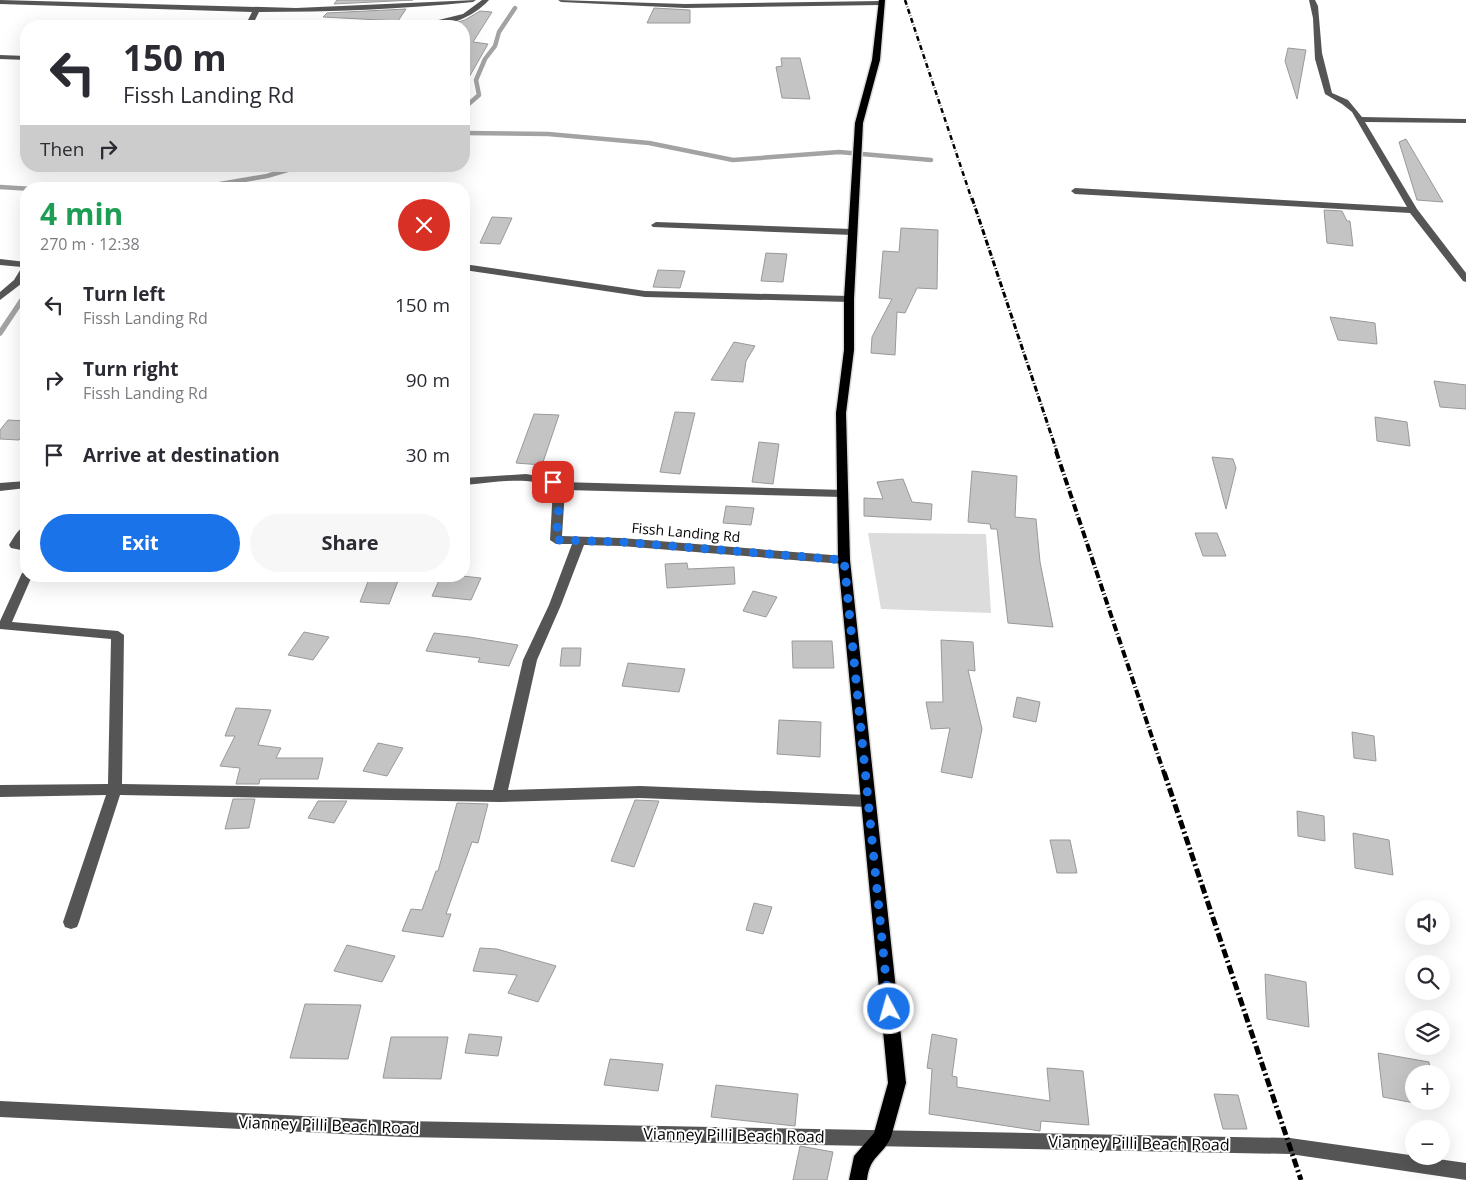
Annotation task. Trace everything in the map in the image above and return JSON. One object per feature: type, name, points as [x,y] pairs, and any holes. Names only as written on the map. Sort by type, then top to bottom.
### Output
[{"type":"main road","points":[[858,1180],[860,1162],[882,1137],[898,1083],[844,560],[842,493],[841,413],[849,350],[849,299],[859,123],[876,60],[882,2]]},
{"type":"street","points":[[231,8],[237,0]]},
{"type":"street","points":[[0,2],[257,9],[411,7],[473,0]]},
{"type":"street","points":[[455,20],[466,16],[486,0]]},
{"type":"street","points":[[561,0],[673,3],[882,2]]},
{"type":"street","points":[[1312,0],[1318,20],[1317,44],[1320,67],[1329,94],[1345,102],[1360,119],[1413,210],[1466,279]]},
{"type":"street","points":[[252,20],[257,9]]},
{"type":"street","points":[[0,57],[20,58]]},
{"type":"street","points":[[1360,119],[1466,121]]},
{"type":"street","points":[[1075,191],[1413,210]]},
{"type":"street","points":[[656,225],[852,232]]},
{"type":"street","points":[[0,262],[20,266]]},
{"type":"street","points":[[470,268],[645,294],[849,299]]},
{"type":"street","points":[[0,297],[20,278]]},
{"type":"street","points":[[470,481],[539,478],[559,486],[842,493]]},
{"type":"street","points":[[0,487],[20,485]]},
{"type":"street","name":"Fissh Landing Rd","points":[[559,486],[556,540],[580,540],[844,560]]},
{"type":"street","points":[[20,538],[15,545],[20,546]]},
{"type":"street","points":[[498,796],[530,660],[555,605],[580,540]]},
{"type":"street","points":[[23,582],[4,626],[118,635],[115,790],[71,922]]},
{"type":"street","points":[[0,791],[115,790],[498,796],[640,792],[868,801]]},
{"type":"street","name":"Vianney Pilli Beach Road","points":[[0,1109],[402,1128],[1290,1146],[1466,1172]]},
{"type":"shaded area","points":[[868,533],[986,534],[991,613],[881,609]]},
{"type":"building","points":[[337,0],[413,0],[334,4]]},
{"type":"building","points":[[654,8],[690,10],[690,23],[647,23]]},
{"type":"building","points":[[406,9],[399,20],[323,17],[327,13]]},
{"type":"building","points":[[480,11],[492,12],[473,42],[488,44],[470,76],[470,20],[465,20]]},
{"type":"building","points":[[1288,48],[1306,50],[1297,99],[1285,61]]},
{"type":"building","points":[[781,58],[800,58],[810,99],[782,98],[776,67],[782,66]]},
{"type":"building","points":[[1406,139],[1443,202],[1417,200],[1399,142]]},
{"type":"building","points":[[1324,210],[1342,211],[1347,221],[1350,221],[1353,246],[1327,243]]},
{"type":"building","points":[[492,217],[512,218],[500,244],[480,243]]},
{"type":"building","points":[[901,228],[938,230],[937,289],[917,288],[905,313],[897,312],[895,355],[871,353],[872,337],[892,299],[879,298],[883,251],[899,252]]},
{"type":"building","points":[[766,253],[787,254],[783,282],[761,281]]},
{"type":"building","points":[[658,270],[685,271],[680,288],[653,287]]},
{"type":"building","points":[[1330,317],[1375,323],[1377,344],[1338,340]]},
{"type":"building","points":[[734,342],[755,346],[746,361],[743,382],[711,380]]},
{"type":"building","points":[[1434,381],[1466,385],[1466,409],[1440,407]]},
{"type":"building","points":[[675,412],[695,413],[680,474],[660,472]]},
{"type":"building","points":[[534,414],[559,415],[542,465],[516,463]]},
{"type":"building","points":[[1375,417],[1407,422],[1410,446],[1377,441]]},
{"type":"building","points":[[8,420],[20,421],[19,440],[0,439],[0,430]]},
{"type":"building","points":[[759,442],[779,444],[773,484],[752,482]]},
{"type":"building","points":[[1212,457],[1233,459],[1236,468],[1226,509]]},
{"type":"building","points":[[972,471],[1017,476],[1015,517],[1036,519],[1040,562],[1053,627],[1008,623],[997,529],[991,529],[990,524],[968,522]]},
{"type":"building","points":[[903,479],[912,502],[932,504],[931,520],[864,516],[864,498],[883,499],[877,482]]},
{"type":"building","points":[[726,506],[754,508],[751,525],[723,523]]},
{"type":"building","points":[[1195,533],[1217,533],[1226,556],[1203,556]]},
{"type":"building","points":[[687,563],[688,569],[734,567],[735,584],[667,588],[665,564]]},
{"type":"building","points":[[470,577],[481,578],[471,600],[432,596],[438,582],[470,582]]},
{"type":"building","points":[[368,582],[398,582],[389,604],[360,602]]},
{"type":"building","points":[[753,591],[777,597],[766,617],[743,611]]},
{"type":"building","points":[[304,632],[329,637],[313,660],[288,655]]},
{"type":"building","points":[[434,633],[518,645],[509,666],[478,662],[480,658],[426,651]]},
{"type":"building","points":[[941,640],[973,642],[975,671],[968,670],[982,729],[972,778],[941,772],[950,728],[931,729],[926,702],[943,702]]},
{"type":"building","points":[[792,641],[832,641],[834,668],[793,668]]},
{"type":"building","points":[[562,648],[581,648],[580,666],[560,666]]},
{"type":"building","points":[[628,663],[685,669],[679,692],[622,686]]},
{"type":"building","points":[[1017,697],[1040,702],[1036,722],[1013,717]]},
{"type":"building","points":[[236,708],[271,710],[258,745],[281,748],[276,758],[323,758],[318,779],[260,779],[259,784],[236,784],[240,768],[220,766],[235,736],[225,736]]},
{"type":"building","points":[[779,720],[821,722],[820,757],[777,754]]},
{"type":"building","points":[[1352,732],[1374,736],[1376,761],[1354,758]]},
{"type":"building","points":[[378,743],[403,748],[387,776],[363,771]]},
{"type":"building","points":[[233,799],[255,799],[249,828],[225,829]]},
{"type":"building","points":[[635,800],[659,801],[634,867],[611,861]]},
{"type":"building","points":[[318,801],[347,801],[334,823],[308,818]]},
{"type":"building","points":[[457,803],[488,804],[478,843],[472,842],[446,914],[451,914],[443,937],[402,931],[411,909],[422,910],[436,871],[438,871]]},
{"type":"building","points":[[1297,811],[1324,816],[1325,841],[1298,836]]},
{"type":"building","points":[[1353,833],[1389,840],[1393,875],[1355,868]]},
{"type":"building","points":[[1050,840],[1070,840],[1077,873],[1057,873]]},
{"type":"building","points":[[754,903],[772,907],[763,934],[746,930]]},
{"type":"building","points":[[347,945],[395,956],[382,982],[334,971]]},
{"type":"building","points":[[480,948],[497,949],[556,966],[538,1002],[508,993],[517,975],[473,971]]},
{"type":"building","points":[[1265,974],[1306,982],[1309,1027],[1267,1019]]},
{"type":"building","points":[[305,1004],[361,1005],[348,1059],[290,1058]]},
{"type":"building","points":[[469,1034],[502,1037],[498,1056],[465,1053]]},
{"type":"building","points":[[932,1034],[957,1039],[952,1076],[957,1077],[957,1087],[1050,1101],[1047,1068],[1083,1071],[1089,1125],[1041,1121],[1040,1131],[929,1114],[932,1069],[927,1068]]},
{"type":"building","points":[[391,1037],[448,1037],[441,1079],[383,1078]]},
{"type":"building","points":[[1378,1053],[1429,1062],[1430,1065],[1405,1065],[1405,1101],[1383,1097]]},
{"type":"building","points":[[610,1059],[663,1064],[658,1091],[604,1085]]},
{"type":"building","points":[[716,1085],[798,1094],[795,1126],[711,1117]]},
{"type":"building","points":[[1214,1094],[1238,1095],[1247,1129],[1223,1129]]},
{"type":"building","points":[[800,1146],[833,1152],[827,1180],[793,1180]]},
{"type":"waterway","points":[[470,103],[479,95],[476,80],[485,59],[495,46],[499,32],[515,8]]},
{"type":"waterway","points":[[470,133],[548,134],[649,143],[733,160],[839,152],[931,160]]},
{"type":"waterway","points":[[232,182],[281,172]]},
{"type":"waterway","points":[[0,187],[20,188]]},
{"type":"waterway","points":[[0,333],[20,303]]},
{"type":"railway","points":[[905,0],[972,200]]},
{"type":"railway","points":[[972,198],[1057,452]]},
{"type":"railway","points":[[1056,451],[1164,773]]},
{"type":"railway","points":[[1164,772],[1301,1180]]},
{"type":"route","points":[[553,482],[559,486],[560,494],[556,540],[622,542],[844,560],[889,1009]]}]
